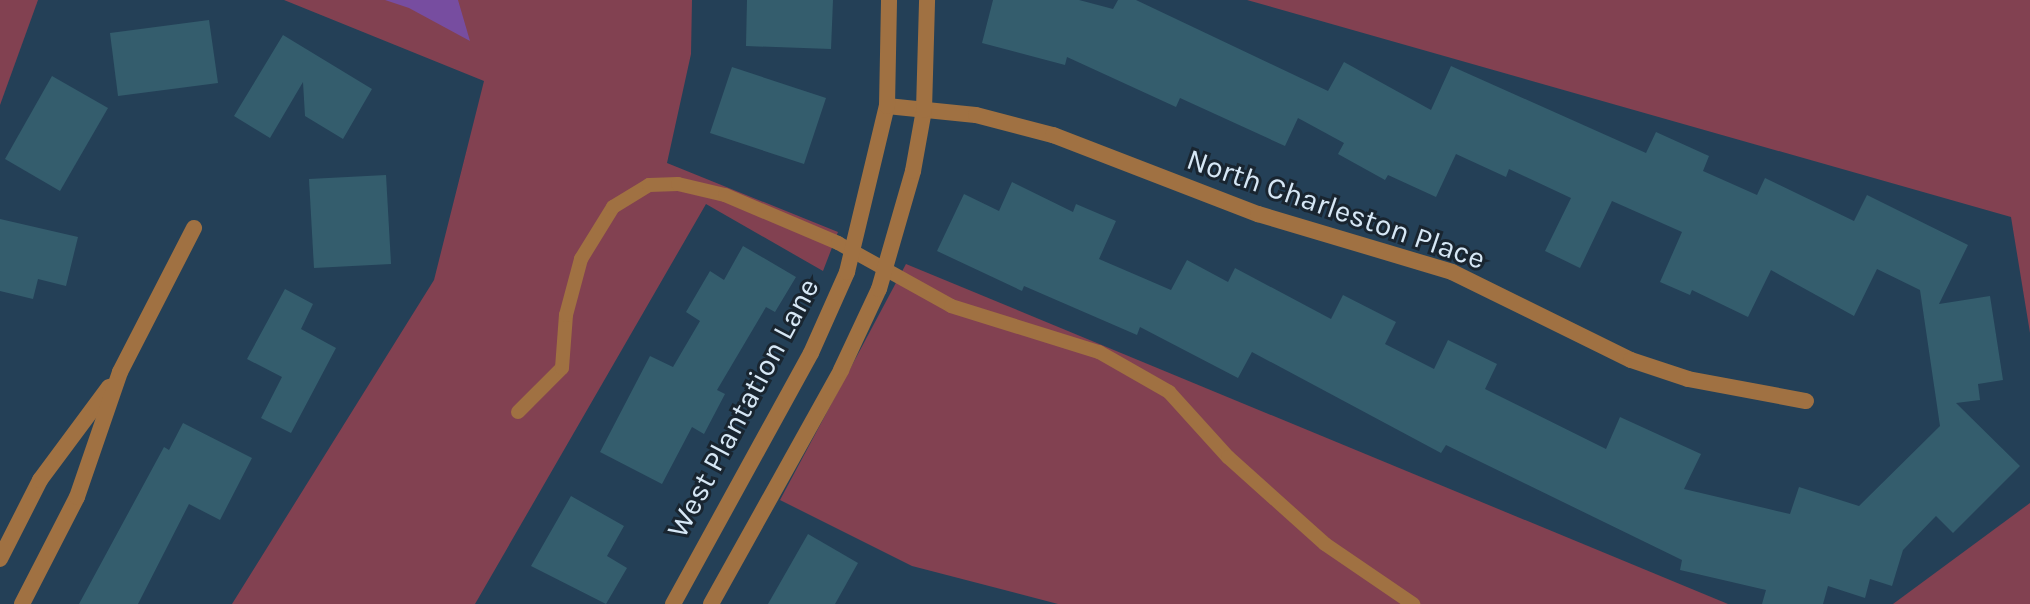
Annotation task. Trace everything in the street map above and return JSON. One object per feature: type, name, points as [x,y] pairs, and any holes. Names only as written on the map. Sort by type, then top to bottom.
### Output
[{"type":"street","name":"West Plantation Lane","points":[[673,604],[811,353],[853,252],[887,106],[889,0]]},
{"type":"street","points":[[711,604],[841,370],[885,269],[924,110],[927,0]]},
{"type":"street","name":"North Charleston Place","points":[[887,106],[976,115],[1053,135],[1258,214],[1452,272],[1631,360],[1688,379],[1806,401]]},
{"type":"street","points":[[22,604],[77,497],[120,372],[194,228]]},
{"type":"street","points":[[0,559],[40,480],[120,372]]},
{"type":"lane","points":[[518,412],[562,368],[566,315],[581,259],[613,207],[649,185],[678,184],[725,195],[853,252],[951,306],[1099,352],[1169,392],[1228,457],[1325,544],[1413,604]]},
{"type":"shaded area","points":[[0,0],[38,0],[0,105]]},
{"type":"shaded area","points":[[284,0],[692,0],[691,54],[667,163],[838,232],[823,271],[706,204],[475,604],[232,604],[434,280],[484,81]]},
{"type":"shaded area","points":[[385,0],[458,0],[470,41],[409,8]]},
{"type":"shaded area","points":[[1247,0],[2030,0],[2030,333],[2011,217]]},
{"type":"shaded area","points":[[906,264],[1728,604],[1058,604],[912,566],[780,500]]},
{"type":"shaded area","points":[[2030,503],[2030,604],[1893,604]]},
{"type":"building","points":[[747,0],[833,0],[831,49],[746,46]]},
{"type":"building","points":[[993,0],[1079,0],[1113,9],[1118,0],[1136,0],[1328,91],[1344,62],[1431,110],[1451,66],[1646,153],[1656,132],[1709,156],[1703,171],[1757,195],[1765,178],[1854,221],[1867,195],[1968,245],[1939,304],[1990,296],[2003,380],[1978,384],[1980,400],[1956,403],[2020,466],[1953,533],[1936,516],[1903,550],[1892,586],[1870,579],[1865,598],[1828,586],[1823,604],[1762,604],[1766,590],[1680,570],[1682,560],[1446,445],[1441,453],[1252,352],[1238,378],[1140,327],[1137,335],[1024,286],[1022,291],[937,251],[964,194],[999,211],[1012,182],[1073,212],[1076,204],[1116,221],[1099,259],[1171,290],[1187,260],[1228,282],[1235,268],[1331,319],[1343,295],[1396,322],[1385,344],[1434,369],[1448,340],[1497,364],[1485,389],[1606,449],[1620,417],[1701,454],[1684,489],[1790,514],[1799,487],[1859,506],[1940,426],[1920,290],[1877,269],[1854,316],[1771,270],[1748,317],[1692,290],[1690,295],[1660,282],[1682,232],[1612,201],[1580,268],[1545,251],[1571,198],[1509,169],[1506,177],[1456,154],[1436,197],[1388,175],[1385,180],[1338,154],[1344,143],[1298,118],[1285,146],[1180,98],[1176,107],[1067,57],[1065,65],[982,43]]},
{"type":"building","points":[[209,20],[218,83],[118,96],[110,33]]},
{"type":"building","points":[[283,35],[372,89],[343,139],[305,116],[303,82],[270,138],[234,116]]},
{"type":"building","points":[[732,67],[826,98],[804,164],[710,133]]},
{"type":"building","points":[[52,76],[108,108],[60,191],[5,159]]},
{"type":"building","points":[[386,175],[391,264],[314,268],[309,179]]},
{"type":"building","points":[[0,219],[78,237],[66,286],[38,279],[33,299],[0,291]]},
{"type":"building","points":[[743,246],[796,277],[775,312],[766,307],[717,390],[725,394],[704,434],[692,427],[662,484],[600,452],[650,356],[673,367],[700,321],[686,312],[710,271],[724,280]]},
{"type":"building","points":[[285,289],[313,304],[301,329],[336,348],[291,433],[261,418],[282,377],[247,359]]},
{"type":"building","points":[[183,423],[252,458],[220,520],[189,504],[138,604],[79,604],[164,447],[169,450]]},
{"type":"building","points":[[571,496],[624,526],[607,556],[627,568],[606,604],[531,566]]},
{"type":"building","points":[[808,534],[858,563],[835,604],[768,604]]}]
